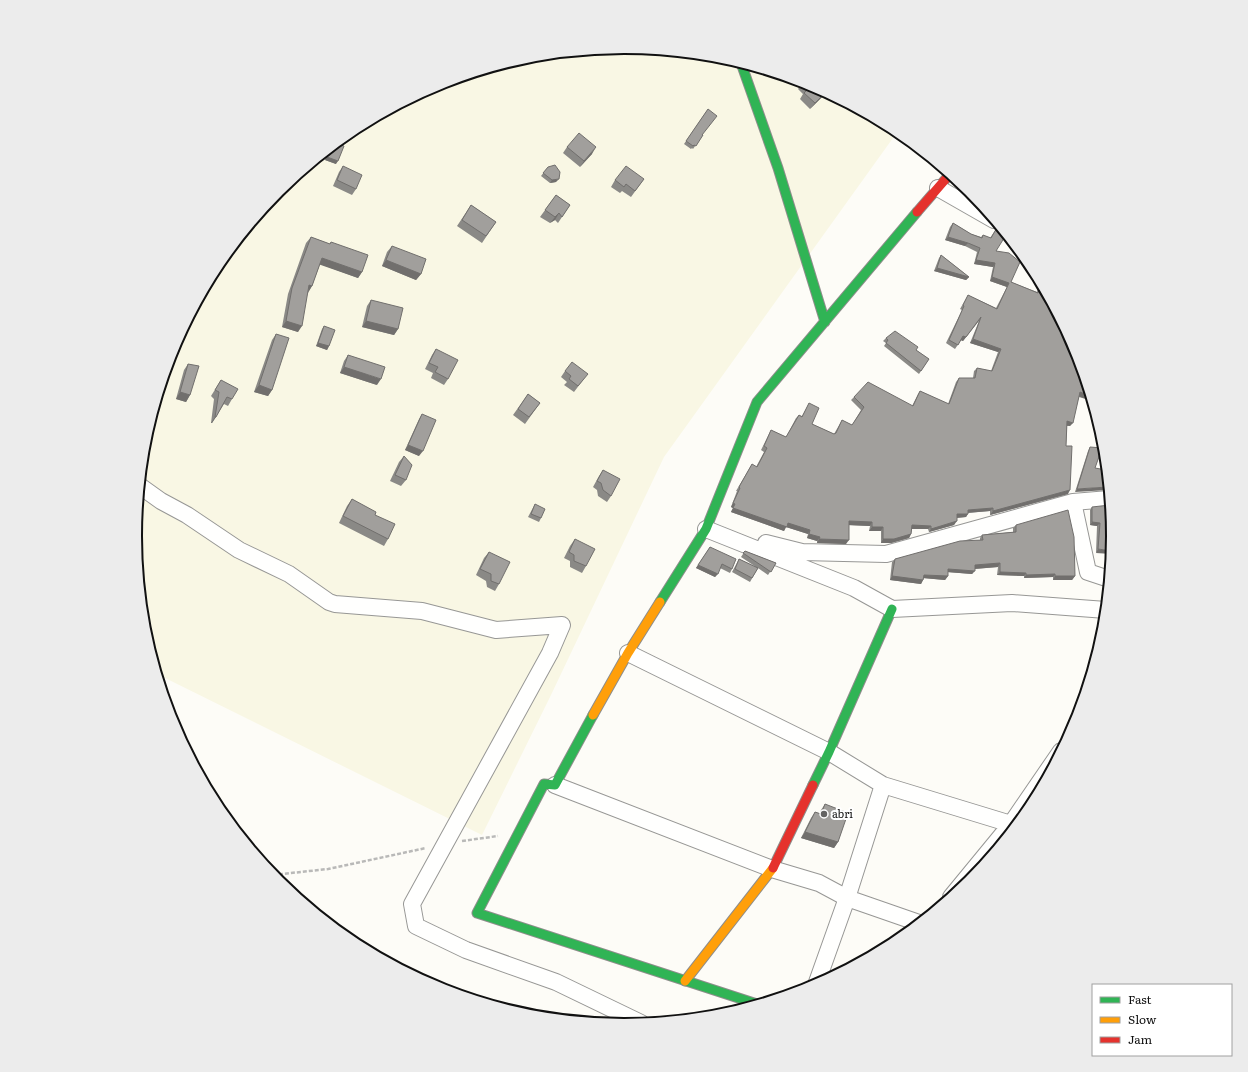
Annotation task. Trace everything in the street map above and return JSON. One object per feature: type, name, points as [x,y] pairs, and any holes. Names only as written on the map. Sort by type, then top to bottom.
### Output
[{"type":"street","points":[[743,69],[778,168],[825,322]]},
{"type":"street","points":[[555,785],[628,653],[706,529],[757,402],[946,178]]},
{"type":"street","points":[[938,188],[981,213]]},
{"type":"street","points":[[144,489],[160,501],[187,515],[233,547],[289,574],[329,602],[356,606],[422,611],[496,630],[562,625],[550,653],[412,904],[416,926],[466,950],[556,982],[630,1018]]},
{"type":"street","points":[[706,529],[802,552],[886,554],[1073,502],[1105,499]]},
{"type":"street","points":[[1073,502],[1088,572],[1104,577]]},
{"type":"street","points":[[706,529],[854,588],[892,609],[1012,603],[1100,610]]},
{"type":"street","points":[[685,981],[772,869],[829,752],[892,609]]},
{"type":"street","points":[[628,653],[829,752],[882,785],[1010,824]]},
{"type":"street","points":[[750,1002],[476,913],[544,784],[555,785],[772,869],[819,883],[847,898],[913,921]]},
{"type":"street","points":[[819,976],[847,898],[882,785]]},
{"type":"path","points":[[280,874],[328,869],[445,844],[519,833]]},
{"type":"shaded area","points":[[592,55],[656,55],[718,63],[749,70],[808,91],[837,104],[894,137],[664,457],[551,695],[482,835],[163,677],[151,630],[146,599],[143,568],[143,504],[151,442],[158,411],[179,352],[192,323],[223,268],[242,243],[283,195],[306,174],[356,135],[383,119],[411,104],[469,80],[499,70],[561,58]]},
{"type":"building","points":[[807,90],[821,97],[815,103],[804,93]]},
{"type":"building","points":[[708,109],[717,116],[702,135],[696,146],[693,146],[686,141]]},
{"type":"building","points":[[579,133],[596,147],[584,161],[567,147]]},
{"type":"building","points":[[342,145],[344,146],[338,161],[327,157]]},
{"type":"building","points":[[555,165],[560,172],[559,179],[552,180],[543,173],[548,167]]},
{"type":"building","points":[[343,166],[362,175],[356,189],[337,180]]},
{"type":"building","points":[[626,166],[644,179],[635,191],[626,184],[624,187],[615,180]]},
{"type":"building","points":[[556,195],[570,205],[562,217],[559,213],[555,217],[545,210]]},
{"type":"building","points":[[471,205],[496,222],[486,236],[462,220]]},
{"type":"building","points":[[953,223],[971,234],[982,238],[983,235],[991,238],[996,230],[1003,239],[996,251],[1009,253],[1020,262],[1011,282],[1038,293],[1039,291],[1056,323],[1069,352],[1084,394],[1080,392],[1073,423],[1067,421],[1066,446],[1072,446],[1070,490],[993,511],[993,508],[968,510],[968,514],[957,514],[957,521],[931,529],[931,526],[912,525],[911,534],[894,539],[883,539],[883,527],[872,527],[872,522],[849,521],[849,540],[819,539],[820,537],[809,534],[810,530],[788,523],[787,527],[733,508],[735,504],[733,503],[740,488],[739,487],[752,464],[757,467],[767,448],[764,446],[771,430],[786,437],[799,415],[802,417],[809,403],[819,408],[812,424],[834,434],[836,433],[842,420],[852,425],[864,407],[854,397],[868,382],[913,406],[920,391],[949,404],[959,378],[975,378],[977,368],[992,371],[1001,349],[973,339],[981,317],[966,337],[963,336],[958,345],[949,340],[968,295],[997,309],[1009,283],[992,277],[995,263],[976,260],[980,248],[948,237]]},
{"type":"building","points":[[311,237],[330,244],[331,242],[368,255],[362,272],[322,258],[312,286],[309,285],[302,326],[286,321],[292,288]]},
{"type":"building","points":[[392,246],[426,259],[421,274],[386,260]]},
{"type":"building","points":[[941,255],[969,277],[937,268]]},
{"type":"building","points":[[371,300],[403,308],[398,329],[366,321]]},
{"type":"building","points":[[324,326],[335,330],[329,346],[318,343]]},
{"type":"building","points":[[895,331],[918,347],[916,350],[929,359],[921,371],[886,343],[888,340],[886,338]]},
{"type":"building","points":[[276,334],[289,338],[272,390],[259,385]]},
{"type":"building","points":[[436,349],[458,360],[448,379],[435,372],[438,367],[429,363]]},
{"type":"building","points":[[348,355],[385,367],[381,379],[344,367]]},
{"type":"building","points":[[572,362],[588,374],[578,386],[569,379],[571,376],[565,371]]},
{"type":"building","points":[[188,364],[199,366],[190,395],[180,392]]},
{"type":"building","points":[[221,380],[238,389],[232,399],[227,397],[215,417],[219,392],[215,390]]},
{"type":"building","points":[[528,394],[540,403],[529,417],[518,409]]},
{"type":"building","points":[[422,414],[436,420],[423,451],[408,445]]},
{"type":"building","points":[[1090,447],[1098,448],[1099,456],[1095,468],[1101,469],[1103,487],[1077,489]]},
{"type":"building","points":[[404,456],[412,465],[406,480],[395,475]]},
{"type":"building","points":[[603,470],[620,479],[611,496],[603,490],[601,483],[597,481]]},
{"type":"building","points":[[352,499],[376,512],[375,515],[395,524],[388,539],[343,516]]},
{"type":"building","points":[[535,504],[545,509],[541,518],[531,514]]},
{"type":"building","points":[[1105,506],[1106,550],[1098,549],[1100,523],[1092,522],[1092,507]]},
{"type":"building","points":[[1068,510],[1074,537],[1075,576],[1055,576],[1055,574],[1026,575],[1026,573],[1000,572],[1000,563],[975,565],[975,571],[948,569],[948,576],[924,575],[923,580],[892,576],[895,559],[960,541],[983,540],[982,535],[1016,532],[1016,525]]},
{"type":"building","points":[[575,539],[595,549],[586,566],[574,561],[574,555],[569,552]]},
{"type":"building","points":[[710,547],[736,559],[732,569],[722,564],[718,574],[698,565]]},
{"type":"building","points":[[745,551],[776,563],[771,572],[743,553]]},
{"type":"building","points":[[489,552],[510,562],[499,584],[491,581],[491,574],[480,569]]},
{"type":"building","points":[[739,559],[758,568],[752,578],[735,569]]},
{"type":"building","points":[[825,804],[848,813],[838,842],[805,832],[815,812],[821,814]]},
{"type":"traffic: fast","points":[[743,69],[778,168],[825,322]]},
{"type":"traffic: fast","points":[[660,602],[706,529],[757,402],[917,212]]},
{"type":"traffic: fast","points":[[813,785],[892,609]]},
{"type":"traffic: fast","points":[[593,715],[555,785],[544,784],[477,913],[750,1002]]},
{"type":"traffic: slow","points":[[593,715],[628,653],[660,602]]},
{"type":"traffic: slow","points":[[685,981],[773,868]]},
{"type":"traffic: jam","points":[[917,212],[946,178]]},
{"type":"traffic: jam","points":[[773,868],[813,785]]},
{"type":"place","name":"abri","points":[[824,814]]}]
